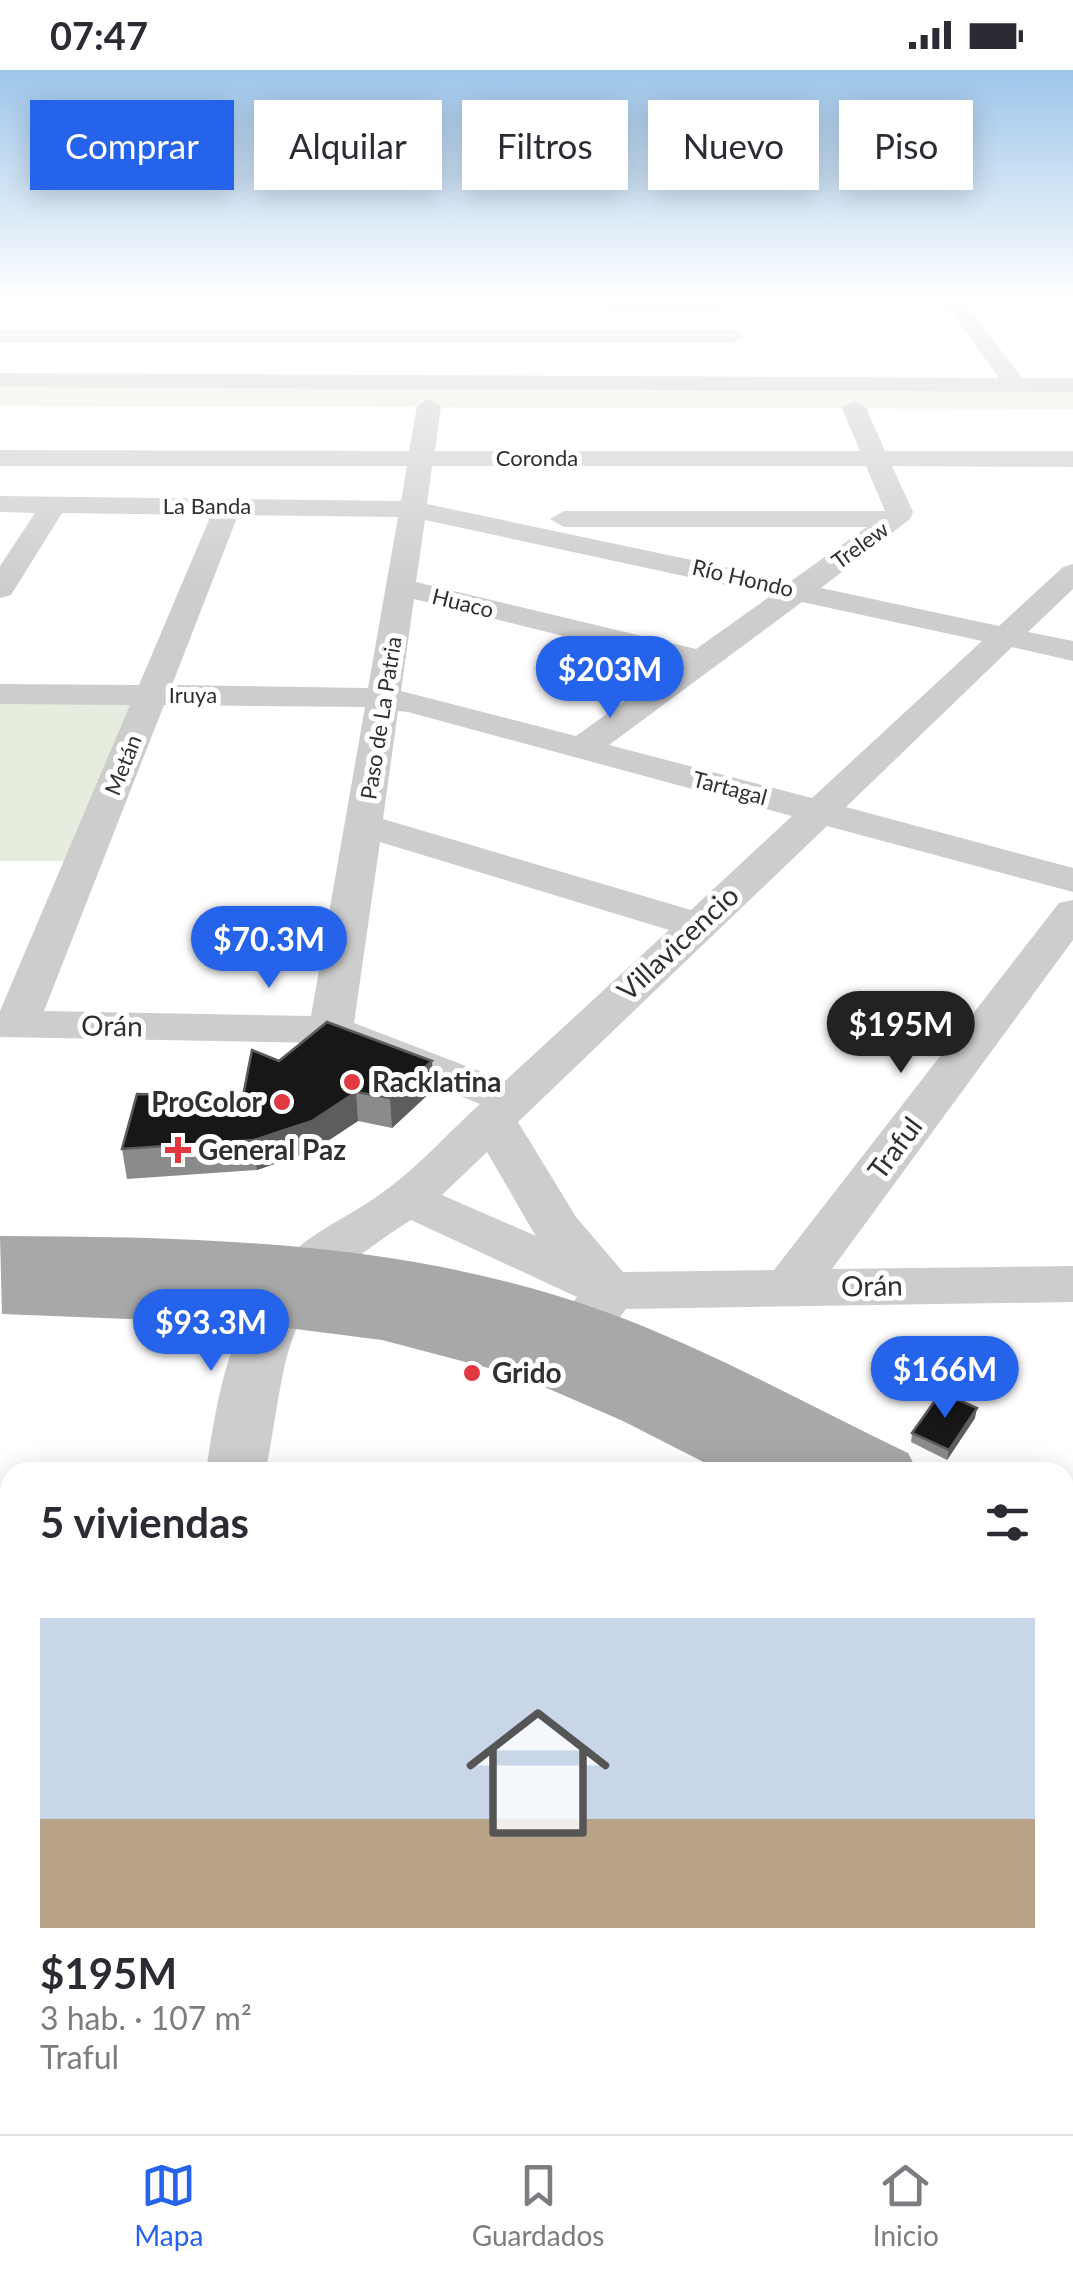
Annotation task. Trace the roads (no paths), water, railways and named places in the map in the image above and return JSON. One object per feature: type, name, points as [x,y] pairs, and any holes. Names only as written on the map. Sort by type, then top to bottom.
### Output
[{"type":"main road","points":[[0,1256],[597,1310],[688,1374],[862,1462]]},
{"type":"main road","points":[[0,1293],[294,1284],[408,1322],[507,1347],[625,1392],[762,1462]]},
{"type":"street","points":[[293,406],[416,395]]},
{"type":"street","name":"Paso de La Patria","points":[[331,1030],[431,395]]},
{"type":"street","points":[[471,395],[854,408],[1073,409]]},
{"type":"street","name":"Trelew","points":[[582,748],[896,519],[899,512],[854,408]]},
{"type":"street","name":"Coronda","points":[[0,458],[1073,459]]},
{"type":"street","name":"La Banda","points":[[0,504],[413,508]]},
{"type":"street","points":[[0,589],[53,505]]},
{"type":"street","name":"Metán","points":[[9,1024],[152,695],[228,506]]},
{"type":"street","name":"Río Hondo","points":[[413,508],[493,522],[1073,651]]},
{"type":"street","points":[[493,522],[541,518],[896,519]]},
{"type":"street","name":"Villavicencio","points":[[294,1284],[408,1199],[1073,573]]},
{"type":"street","name":"Huaco","points":[[401,588],[700,660]]},
{"type":"street","name":"Iruya","points":[[0,694],[386,698]]},
{"type":"street","name":"Tartagal","points":[[386,698],[1073,880]]},
{"type":"street","points":[[364,825],[697,925]]},
{"type":"street","name":"Traful","points":[[790,1287],[1073,912]]},
{"type":"street","name":"Orán","points":[[9,1024],[331,1030],[502,1110]]},
{"type":"street","points":[[502,1110],[597,1310]]},
{"type":"street","name":"Orán","points":[[408,1199],[597,1310],[790,1287],[1073,1284]]},
{"type":"street","points":[[238,1462],[262,1338],[294,1284]]},
{"type":"place","name":"Racklatina","points":[[352,1082]]},
{"type":"place","name":"ProColor","points":[[282,1102]]},
{"type":"place","name":"General Paz","points":[[178,1150]]},
{"type":"place","name":"Grido","points":[[472,1373]]}]
